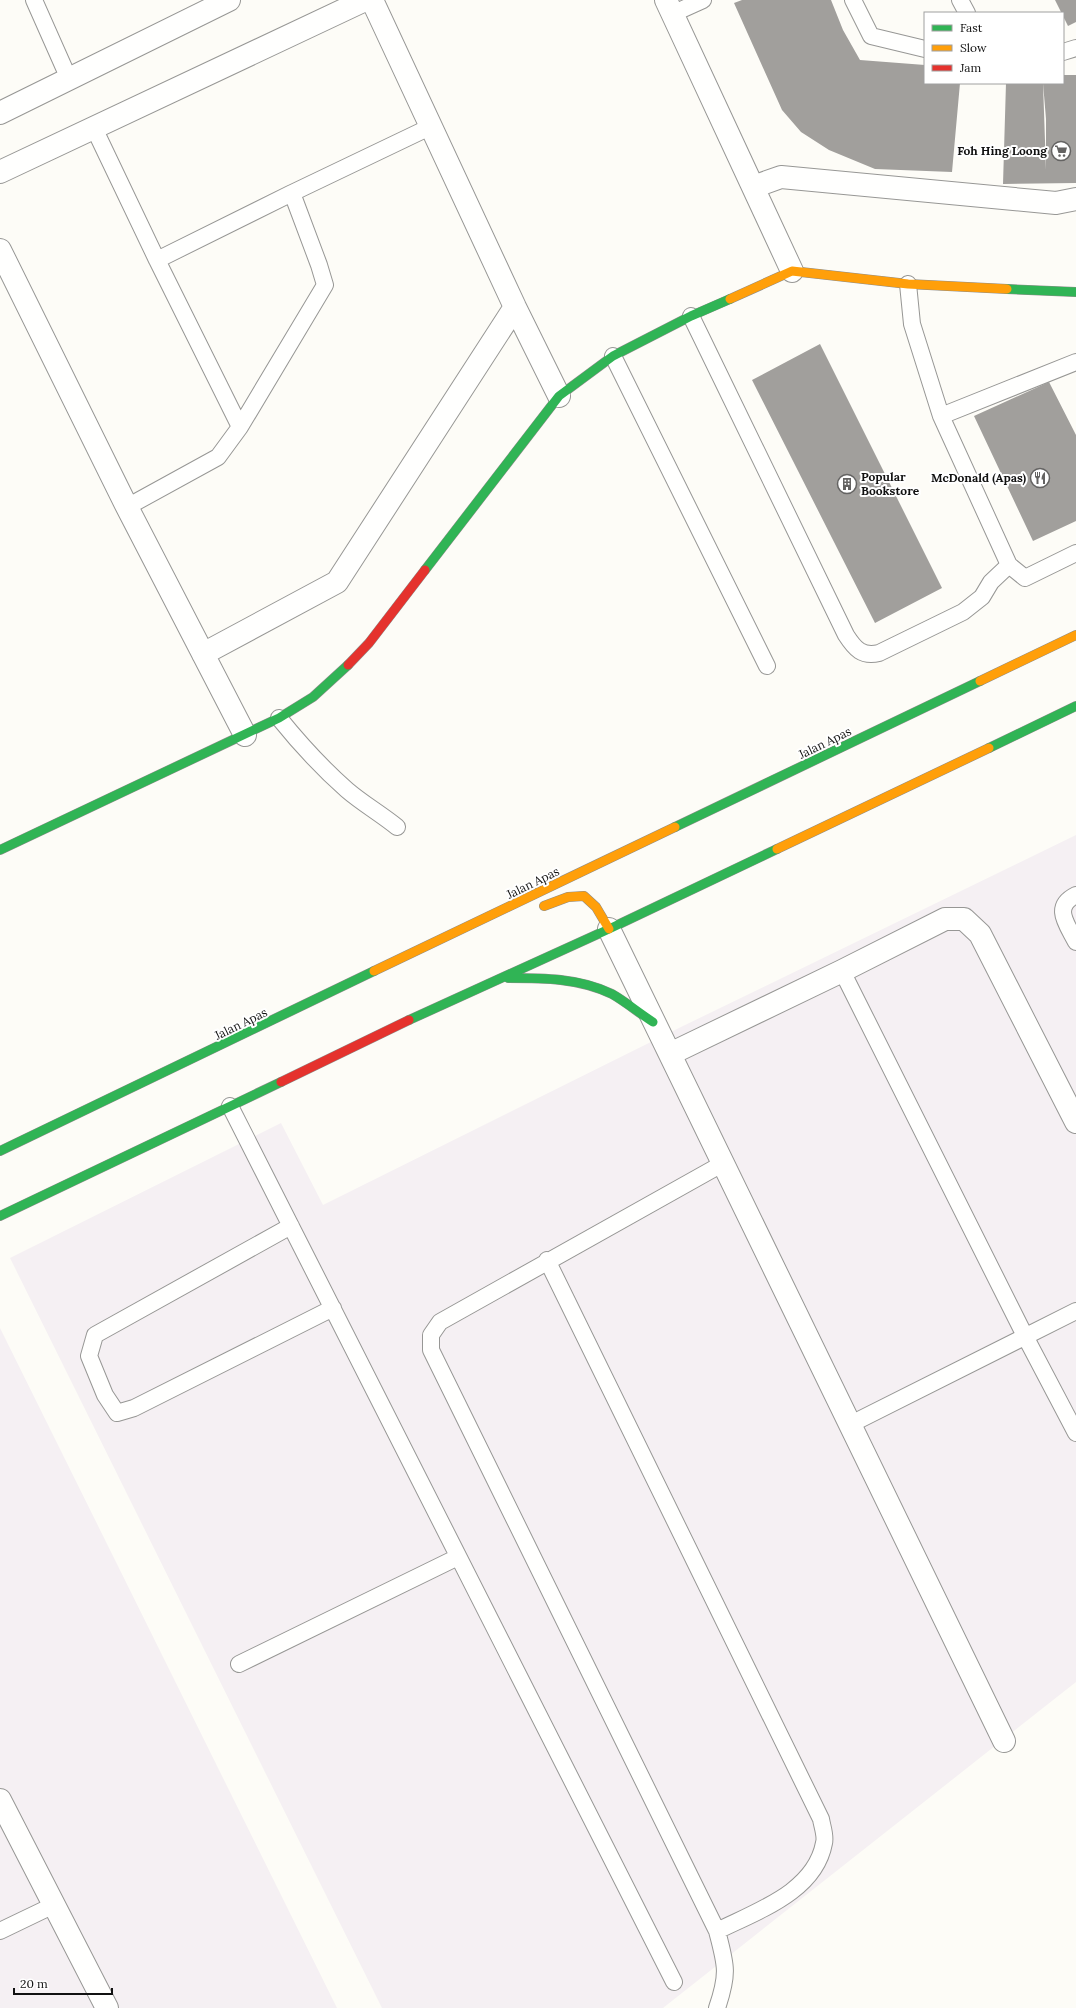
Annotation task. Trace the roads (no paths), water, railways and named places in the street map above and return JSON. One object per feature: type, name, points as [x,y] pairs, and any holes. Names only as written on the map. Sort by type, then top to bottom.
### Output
[{"type":"main road","points":[[1,849],[245,735],[279,718],[313,697],[340,674],[369,643],[559,396],[613,356],[691,316],[792,271],[908,284],[1076,292]]},
{"type":"main road","name":"Jalan Apas","points":[[0,1151],[240,1038],[1076,635]]},
{"type":"main road","points":[[0,1216],[428,1011],[609,929],[1076,706]]},
{"type":"main road","points":[[534,910],[571,895],[584,896],[596,904],[609,929]]},
{"type":"main road","points":[[469,927],[484,930]]},
{"type":"main road","points":[[503,978],[551,978],[585,983],[608,992],[653,1022]]},
{"type":"street","points":[[0,113],[230,0]]},
{"type":"street","points":[[0,172],[365,0]]},
{"type":"street","points":[[372,0],[515,307],[559,396]]},
{"type":"street","points":[[669,7],[792,271]]},
{"type":"street","points":[[753,187],[781,178],[1056,203],[1076,199]]},
{"type":"street","points":[[0,250],[128,507],[245,735]]},
{"type":"street","points":[[203,654],[337,582],[515,307]]},
{"type":"street","points":[[670,1054],[842,971],[945,919],[964,919],[980,934],[1076,1122]]},
{"type":"street","points":[[609,929],[1004,1741]]},
{"type":"street","points":[[0,1800],[107,2008]]},
{"type":"lane","points":[[34,0],[69,79]]},
{"type":"lane","points":[[669,7],[703,0]]},
{"type":"lane","points":[[853,0],[871,36],[924,50]]},
{"type":"lane","points":[[960,0],[966,12]]},
{"type":"lane","points":[[1064,52],[1076,48]]},
{"type":"lane","points":[[157,260],[432,126]]},
{"type":"lane","points":[[94,128],[157,260],[240,427]]},
{"type":"lane","points":[[128,507],[218,456],[240,427],[325,285],[320,265],[292,193]]},
{"type":"lane","points":[[908,284],[912,324],[941,416],[1009,565],[1026,578],[1076,553]]},
{"type":"lane","points":[[691,316],[846,635],[860,653],[870,655],[879,653],[963,612],[982,597],[991,582],[1009,565]]},
{"type":"lane","points":[[613,356],[767,666]]},
{"type":"lane","points":[[941,416],[1076,362]]},
{"type":"lane","points":[[279,718],[304,748],[327,772],[349,791],[397,827]]},
{"type":"lane","points":[[1076,895],[1068,899],[1063,906],[1063,915],[1076,942]]},
{"type":"lane","points":[[842,971],[1025,1336],[1076,1433]]},
{"type":"lane","points":[[230,1106],[674,1982]]},
{"type":"lane","points":[[716,2008],[724,1986],[726,1965],[717,1931],[431,1350],[431,1335],[440,1322],[547,1260],[722,1164]]},
{"type":"lane","points":[[291,1226],[95,1335],[90,1356],[105,1395],[117,1413],[134,1408],[333,1308]]},
{"type":"lane","points":[[547,1260],[821,1819],[825,1842],[818,1862],[805,1880],[786,1895],[717,1931]]},
{"type":"lane","points":[[849,1425],[1076,1311]]},
{"type":"lane","points":[[239,1664],[458,1557]]},
{"type":"lane","points":[[0,1931],[54,1905]]},
{"type":"place","name":"Foh Hing Loong","points":[[1061,151]]},
{"type":"place","name":"McDonald (Apas)","points":[[1040,478]]},
{"type":"place","name":"Popular Bookstore","points":[[847,484]]}]
